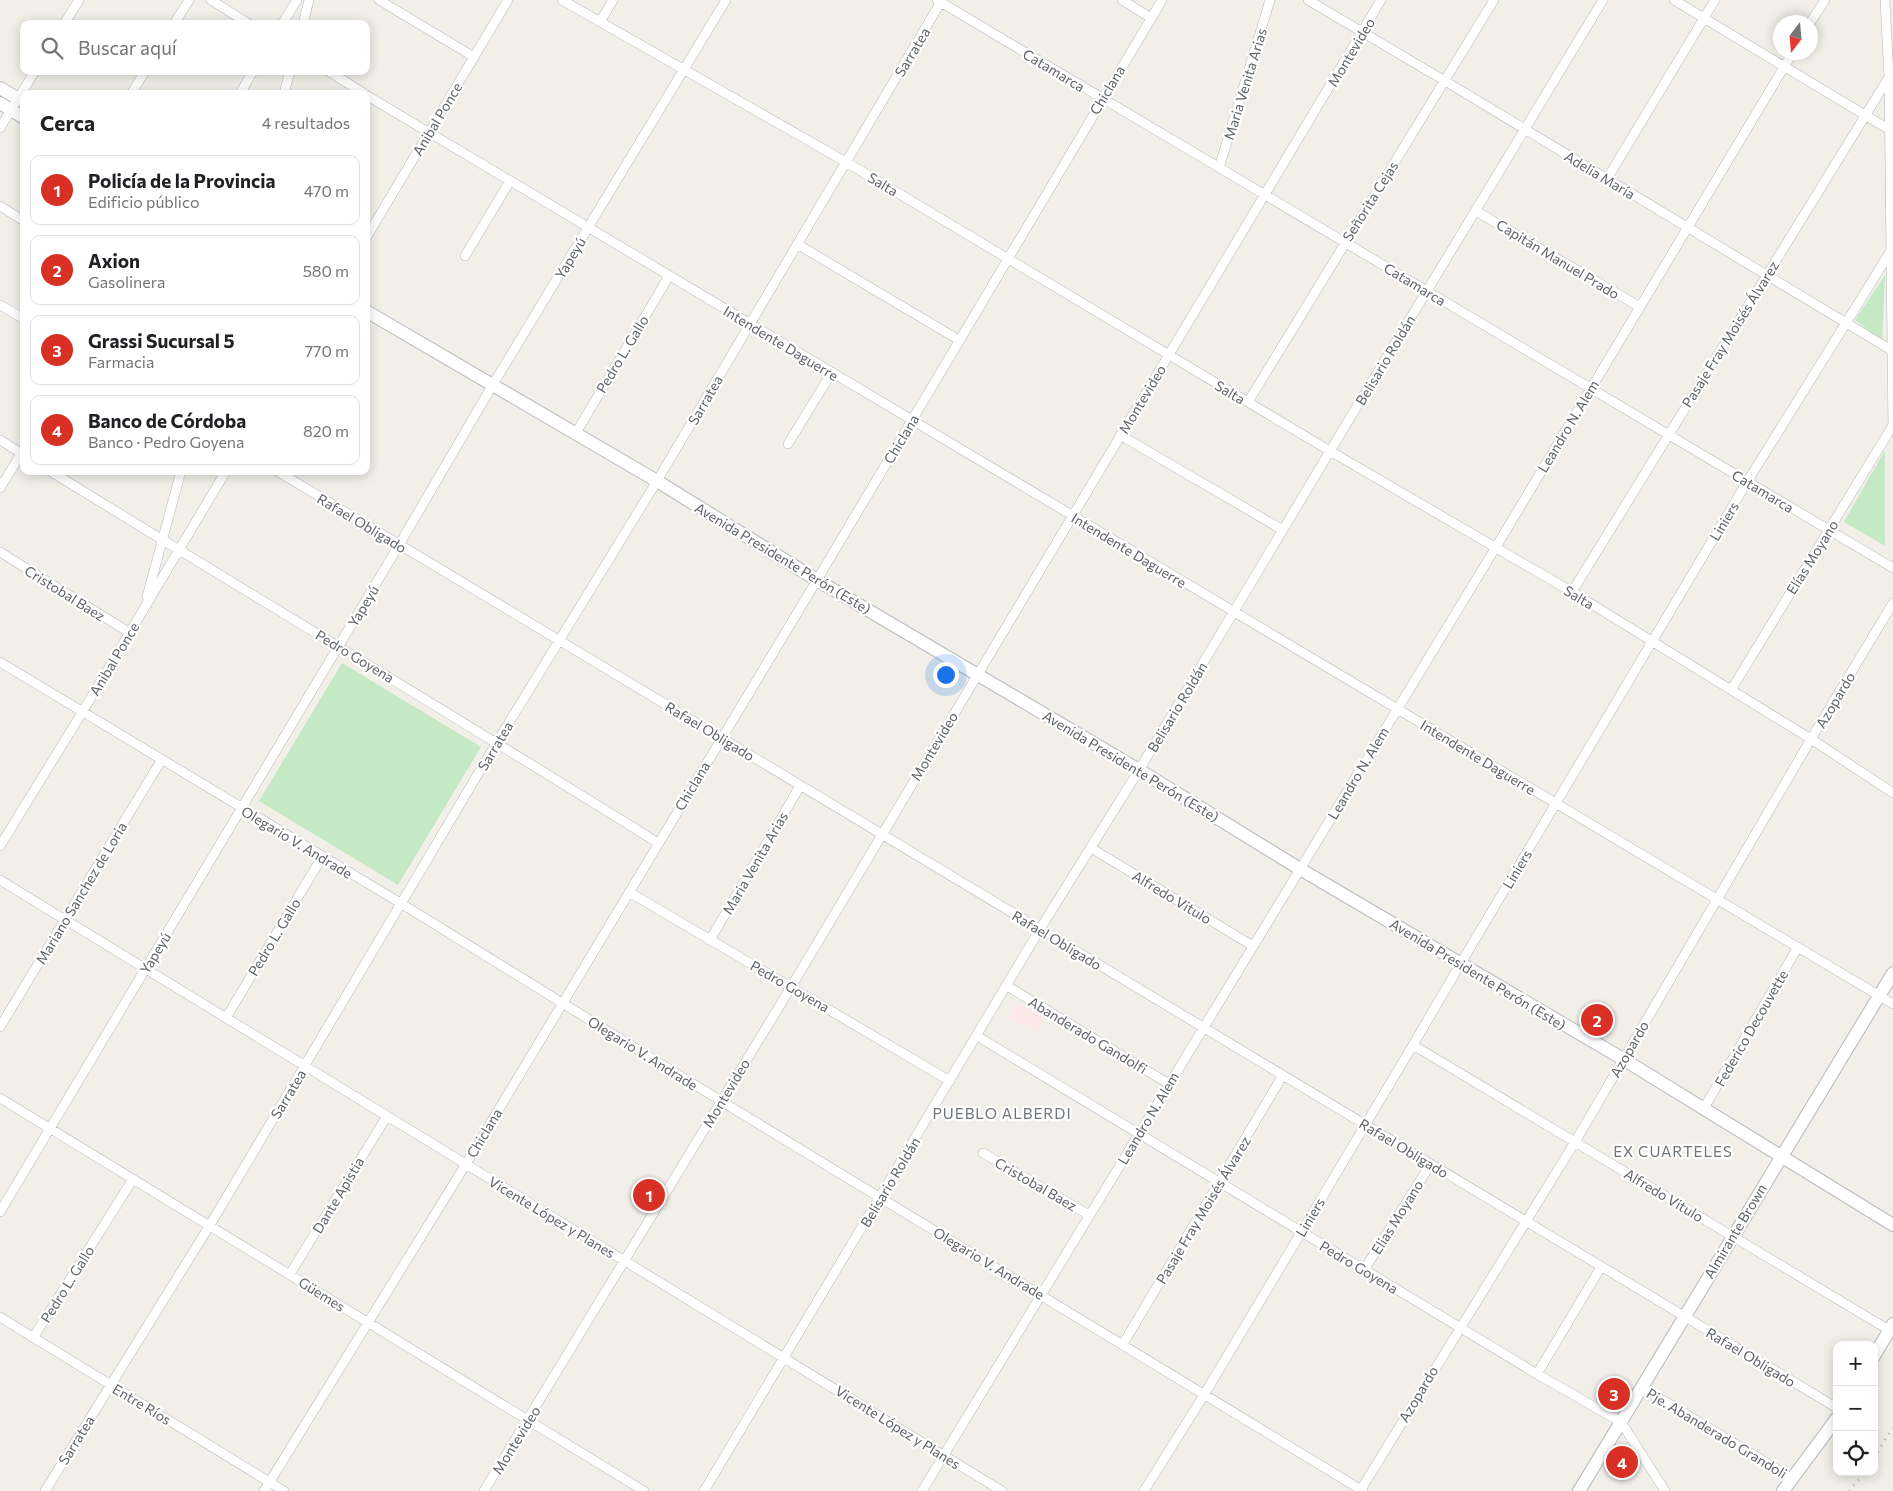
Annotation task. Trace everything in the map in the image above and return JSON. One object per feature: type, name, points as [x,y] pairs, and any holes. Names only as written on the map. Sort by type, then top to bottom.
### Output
[{"type":"main road","points":[[0,88],[13,104]]},
{"type":"main road","name":"Avenida Presidente Perón (Este)","points":[[370,313],[657,481],[817,580],[1139,770],[1300,869],[1623,1059],[1893,1225]]},
{"type":"main road","name":"Almirante Brown","points":[[1579,1491],[1893,972]]},
{"type":"main road","points":[[1878,1349],[1891,1327]]},
{"type":"main road","points":[[1783,1491],[1833,1424]]},
{"type":"street","points":[[66,20],[79,0]]},
{"type":"street","points":[[176,20],[189,0]]},
{"type":"street","points":[[210,0],[243,20]]},
{"type":"street","points":[[284,20],[296,0]]},
{"type":"street","points":[[304,20],[309,0]]},
{"type":"street","points":[[379,0],[474,57]]},
{"type":"street","name":"Anibal Ponce","points":[[370,231],[508,0]]},
{"type":"street","name":"Salta","points":[[562,0],[846,162],[1330,451],[1572,592],[1811,739],[1893,793]]},
{"type":"street","points":[[600,22],[613,0]]},
{"type":"street","name":"Yapeyú","points":[[0,1212],[400,545],[492,386],[726,0]]},
{"type":"street","points":[[1122,0],[1151,18]]},
{"type":"street","name":"Chiclana","points":[[264,1491],[466,1164],[817,580],[1162,0]]},
{"type":"street","name":"Maria Venita Arias","points":[[1219,168],[1270,0]]},
{"type":"street","name":"Adelia María","points":[[1308,0],[1891,350]]},
{"type":"street","name":"Montevideo","points":[[484,1491],[791,987],[1381,0]]},
{"type":"street","name":"Señorita Cejas","points":[[1248,402],[1494,0]]},
{"type":"street","name":"Belisario Roldán","points":[[704,1491],[1040,929],[1139,770],[1603,0]]},
{"type":"street","points":[[1674,0],[1891,131]]},
{"type":"street","points":[[1607,179],[1715,0]]},
{"type":"street","points":[[1815,15],[1825,0]]},
{"type":"street","points":[[1885,0],[1891,131],[1893,426]]},
{"type":"street","name":"Catamarca","points":[[940,1],[1426,292],[1893,568]]},
{"type":"street","name":"Sarratea","points":[[45,1491],[210,1226],[497,742],[657,481],[940,1]]},
{"type":"street","name":"Leandro N. Alem","points":[[922,1491],[1040,1294],[1496,547],[1788,60]]},
{"type":"street","points":[[22,90],[32,75]]},
{"type":"street","points":[[133,90],[143,75]]},
{"type":"street","points":[[242,90],[252,75]]},
{"type":"street","points":[[285,90],[289,75]]},
{"type":"street","name":"Intendente Daguerre","points":[[334,75],[359,90]]},
{"type":"street","name":"Pasaje Fray Moisés Álvarez","points":[[1572,592],[1889,77]]},
{"type":"street","points":[[0,128],[20,94]]},
{"type":"street","name":"Intendente Daguerre","points":[[370,97],[1893,1004]]},
{"type":"street","points":[[465,256],[510,181]]},
{"type":"street","points":[[0,206],[20,218]]},
{"type":"street","name":"Capitán Manuel Prado","points":[[1476,210],[1640,307]]},
{"type":"street","points":[[797,244],[959,340]]},
{"type":"street","name":"Liniers","points":[[1144,1491],[1413,1045],[1747,482],[1892,249]]},
{"type":"street","name":"Pedro L. Gallo","points":[[576,433],[669,276]]},
{"type":"street","points":[[0,305],[20,317]]},
{"type":"street","points":[[788,444],[832,372]]},
{"type":"street","name":"Elías Moyano","points":[[1731,690],[1893,426]]},
{"type":"street","points":[[1120,435],[1282,530]]},
{"type":"street","points":[[0,440],[20,450]]},
{"type":"street","points":[[0,488],[20,457]]},
{"type":"street","name":"Pedro Goyena","points":[[56,475],[497,742],[658,843]]},
{"type":"street","points":[[145,607],[180,475]]},
{"type":"street","name":"Anibal Ponce","points":[[0,846],[224,475]]},
{"type":"street","name":"Rafael Obligado","points":[[284,475],[1833,1406]]},
{"type":"street","name":"Cristobal Baez","points":[[0,552],[130,633]]},
{"type":"street","name":"Azopardo","points":[[1361,1491],[1459,1327],[1575,1142],[1811,739],[1893,603]]},
{"type":"street","name":"Olegario V. Andrade","points":[[1,664],[83,711],[402,904],[1361,1491]]},
{"type":"street","name":"Mariano Sanchez de Loria","points":[[0,1027],[162,759]]},
{"type":"street","name":"Maria Venita Arias","points":[[710,940],[800,786]]},
{"type":"street","name":"Alfredo Vitulo","points":[[1091,848],[1253,946]]},
{"type":"street","name":"Pedro L. Gallo","points":[[226,1018],[322,857]]},
{"type":"street","name":"Vicente López y Planes","points":[[0,880],[1002,1491]]},
{"type":"street","name":"Pedro Goyena","points":[[629,892],[950,1081]]},
{"type":"street","name":"Federico Decouvette","points":[[1704,1108],[1798,947]]},
{"type":"street","name":"Abanderado Gandolfi","points":[[1007,986],[1169,1084]]},
{"type":"street","name":"Pedro Goyena","points":[[977,1036],[1537,1374],[1621,1422],[1665,1491]]},
{"type":"street","name":"Alfredo Vitulo","points":[[1413,1045],[1732,1236],[1891,1327]]},
{"type":"street","name":"Pasaje Fray Moisés Álvarez","points":[[1123,1344],[1283,1076]]},
{"type":"street","name":"Güemes","points":[[0,1098],[644,1491]]},
{"type":"street","name":"Dante Apistia","points":[[290,1274],[387,1116]]},
{"type":"street","name":"Cristobal Baez","points":[[984,1153],[1089,1215]]},
{"type":"street","name":"Elias Moyano","points":[[1364,1270],[1430,1165]]},
{"type":"street","name":"Pedro L. Gallo","points":[[33,1338],[133,1179]]},
{"type":"street","points":[[1537,1374],[1602,1267]]},
{"type":"street","name":"Entre Ríos","points":[[0,1317],[284,1491]]},
{"type":"street","name":"Pje. Abanderado Grandoli","points":[[1641,1387],[1793,1479]]},
{"type":"shaded area","points":[[1017,1004],[1031,1012],[1033,1009],[1045,1017],[1037,1032],[1024,1024],[1023,1027],[1008,1018]]},
{"type":"green space","points":[[1885,275],[1882,340],[1855,320]]},
{"type":"green space","points":[[1885,450],[1885,546],[1844,522]]},
{"type":"green space","points":[[342,663],[481,747],[398,885],[259,801]]},
{"type":"railway","points":[[1878,1451],[1893,1427]]},
{"type":"railway","points":[[1849,1491],[1862,1476]]},
{"type":"place","name":"Axion","points":[[1597,1020]]},
{"type":"place","name":"Policía de la Provincia","points":[[649,1195]]},
{"type":"place","name":"Grassi Sucursal 5","points":[[1614,1394]]},
{"type":"place","name":"Banco de Córdoba","points":[[1622,1462]]},
{"type":"district","name":"PUEBLO ALBERDI","points":[[1002,1113]]},
{"type":"district","name":"EX CUARTELES","points":[[1673,1151]]}]
